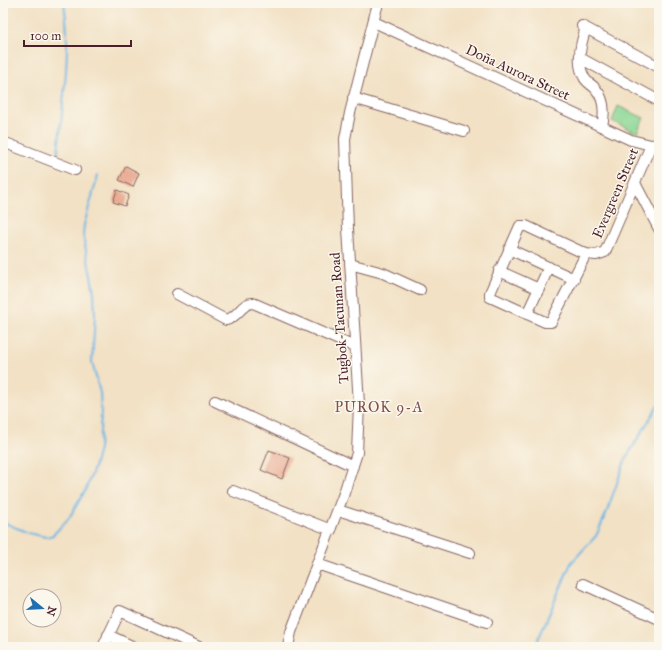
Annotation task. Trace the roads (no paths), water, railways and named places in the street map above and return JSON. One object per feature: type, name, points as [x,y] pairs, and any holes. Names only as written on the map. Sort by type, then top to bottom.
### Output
[{"type":"street","name":"Tugbok-Tacunan Road","points":[[288,647],[291,632],[331,530],[357,453],[359,426],[345,152],[347,126],[353,98],[378,3]]},
{"type":"street","name":"Doña Aurora Street","points":[[374,22],[636,142],[655,144]]},
{"type":"street","points":[[602,126],[604,111],[601,97],[583,76],[580,58],[584,27],[659,67]]},
{"type":"street","points":[[580,58],[659,101]]},
{"type":"street","points":[[353,98],[464,131]]},
{"type":"street","points":[[3,142],[75,170]]},
{"type":"street","name":"Evergreen Street","points":[[527,314],[545,322],[552,322],[586,254],[596,255],[605,252],[635,183],[655,144]]},
{"type":"street","points":[[635,183],[659,229]]},
{"type":"street","points":[[549,267],[527,314],[490,297],[499,271],[520,226],[526,226],[586,254]]},
{"type":"street","points":[[509,249],[574,279]]},
{"type":"street","points":[[350,264],[383,273],[420,290]]},
{"type":"street","points":[[499,271],[539,289]]},
{"type":"street","points":[[177,294],[226,320],[235,317],[245,305],[253,303],[355,347]]},
{"type":"street","points":[[215,401],[353,466]]},
{"type":"street","points":[[233,491],[331,530]]},
{"type":"street","points":[[338,510],[470,553]]},
{"type":"street","points":[[317,564],[487,622]]},
{"type":"street","points":[[583,584],[659,619]]},
{"type":"street","points":[[103,647],[120,611],[199,647]]},
{"type":"street","points":[[108,635],[134,647]]},
{"type":"waterway","points":[[58,153],[67,59],[64,3]]},
{"type":"waterway","points":[[3,522],[28,533],[46,537],[53,535],[69,518],[86,489],[94,468],[99,449],[101,413],[100,393],[92,362],[95,316],[94,292],[83,235],[84,225],[98,175]]},
{"type":"waterway","points":[[535,647],[571,563],[596,536],[606,514],[626,458],[659,404]]},
{"type":"district","name":"PUROK 9-A","points":[[379,407]]}]
